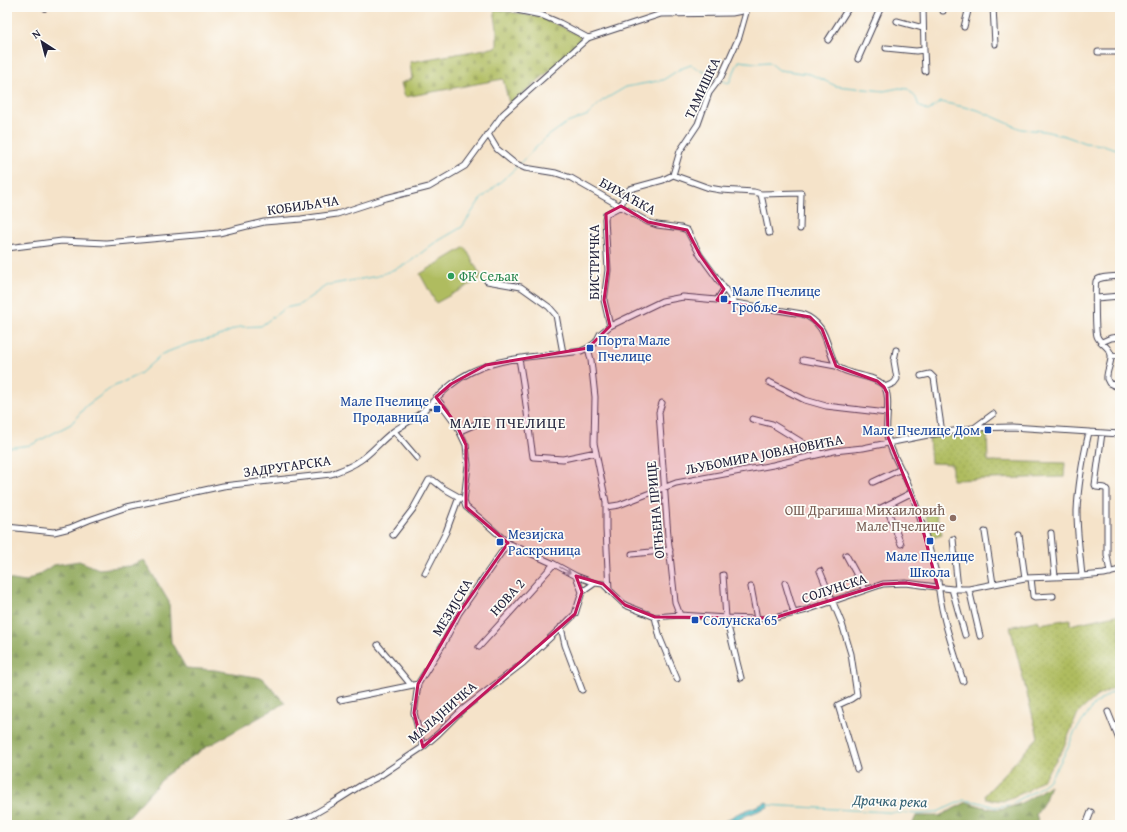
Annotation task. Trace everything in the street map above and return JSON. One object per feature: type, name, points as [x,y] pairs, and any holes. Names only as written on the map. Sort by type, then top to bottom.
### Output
[{"type":"street","points":[[502,7],[541,15],[585,35],[588,38],[661,14],[732,13],[748,8]]},
{"type":"street","points":[[828,40],[849,7]]},
{"type":"street","points":[[858,59],[881,7]]},
{"type":"street","points":[[923,7],[925,72]]},
{"type":"street","points":[[964,28],[969,7]]},
{"type":"street","points":[[993,7],[995,44]]},
{"type":"street","name":"ТАМИШКА","points":[[673,174],[680,151],[698,124],[709,93],[721,77],[740,37],[748,8]]},
{"type":"street","points":[[897,21],[923,28]]},
{"type":"street","name":"КОБИЉАЧА","points":[[7,248],[62,241],[106,243],[219,232],[264,222],[337,214],[429,186],[465,166],[503,114],[588,38]]},
{"type":"street","points":[[886,48],[916,51],[924,50]]},
{"type":"street","points":[[1098,52],[1120,52]]},
{"type":"street","name":"БИХАЋКА","points":[[488,134],[497,150],[518,165],[530,169],[556,173],[570,178],[648,222],[687,230],[700,255],[735,303]]},
{"type":"street","points":[[621,206],[624,196],[630,189],[663,180],[673,174],[709,188],[721,190],[754,192],[761,194],[801,193],[800,229]]},
{"type":"street","points":[[761,194],[769,233]]},
{"type":"street","name":"БИСТРИЧКА","points":[[610,326],[604,300],[608,270],[605,219],[606,214],[621,206]]},
{"type":"street","points":[[1120,276],[1100,278],[1095,282],[1096,298],[1094,312],[1097,337],[1107,348],[1111,356],[1106,376],[1107,379],[1110,383],[1120,388]]},
{"type":"street","points":[[487,281],[521,287],[549,307],[556,316],[563,353]]},
{"type":"street","points":[[717,300],[724,289]]},
{"type":"street","points":[[1096,298],[1120,296]]},
{"type":"street","points":[[609,590],[606,508],[594,443],[595,397],[591,360],[588,348],[596,342],[600,334],[610,326],[662,301],[684,297],[717,300],[802,314],[810,317],[822,329],[836,366]]},
{"type":"street","points":[[1102,342],[1111,338],[1120,337]]},
{"type":"street","name":"ЗАДРУГАРСКА","points":[[7,527],[54,532],[70,528],[126,507],[224,486],[332,474],[345,469],[360,460],[394,431],[410,422],[451,384],[469,372],[486,365],[588,348]]},
{"type":"street","points":[[885,387],[894,383],[897,379],[894,361],[896,350]]},
{"type":"street","points":[[1111,356],[1120,357]]},
{"type":"street","points":[[519,359],[533,457],[563,459],[596,452]]},
{"type":"street","points":[[803,360],[836,366],[840,369],[877,381],[885,387],[887,393],[886,413],[889,443],[912,493],[934,566],[947,624],[963,681]]},
{"type":"street","points":[[921,376],[930,374],[934,378],[942,433]]},
{"type":"street","points":[[769,382],[805,400],[826,406],[886,413]]},
{"type":"street","points":[[436,398],[460,431],[466,446],[468,466],[464,501]]},
{"type":"street","name":"ОГЊЕНА ПРИЦЕ","points":[[662,403],[659,412],[670,550],[675,602],[680,615]]},
{"type":"street","points":[[429,405],[443,407]]},
{"type":"street","points":[[973,428],[993,414]]},
{"type":"street","points":[[752,419],[772,424],[821,454]]},
{"type":"street","points":[[984,420],[989,428]]},
{"type":"street","points":[[460,431],[483,421]]},
{"type":"street","name":"ЉУБОМИРА ЈОВАНОВИЋА","points":[[606,508],[619,505],[676,483],[773,465],[834,451],[863,448],[900,440],[973,428],[1012,427],[1120,434]]},
{"type":"street","points":[[394,431],[417,458]]},
{"type":"street","points":[[1082,576],[1077,512],[1084,453],[1089,432]]},
{"type":"street","points":[[1102,433],[1095,485],[1096,487],[1105,488],[1107,490],[1107,555],[1110,573]]},
{"type":"street","points":[[874,482],[901,469]]},
{"type":"street","name":"СОЛУНСКА","points":[[393,536],[413,509],[429,480],[433,480],[464,501],[466,508],[508,543],[576,576],[595,583],[603,584],[625,605],[655,617],[680,615],[757,619],[774,618],[833,601],[883,584],[900,583],[938,588],[969,589],[1025,578],[1082,576],[1110,573],[1120,570]]},
{"type":"street","points":[[873,512],[912,493]]},
{"type":"street","points":[[425,572],[446,532],[459,497]]},
{"type":"street","points":[[886,506],[901,544]]},
{"type":"street","points":[[986,532],[993,584]]},
{"type":"street","points":[[1051,533],[1055,577]]},
{"type":"street","points":[[1019,535],[1025,578]]},
{"type":"street","points":[[953,539],[958,589]]},
{"type":"street","name":"МЕЗИЈСКА","points":[[423,747],[414,713],[418,684],[442,646],[460,613],[508,543]]},
{"type":"street","points":[[632,554],[670,550]]},
{"type":"street","points":[[846,555],[865,590]]},
{"type":"street","name":"НОВА 2","points":[[479,647],[554,564]]},
{"type":"street","points":[[820,571],[842,624],[851,654],[857,695],[838,704],[857,769]]},
{"type":"street","points":[[723,575],[726,618],[741,678]]},
{"type":"street","points":[[576,576],[582,592],[595,583]]},
{"type":"street","points":[[1032,578],[1033,596],[1053,596]]},
{"type":"street","points":[[785,583],[794,613]]},
{"type":"street","points":[[751,588],[757,619]]},
{"type":"street","points":[[952,589],[966,635]]},
{"type":"street","points":[[969,589],[980,636]]},
{"type":"street","name":"МАЛАЈНИЧКА","points":[[288,825],[309,817],[332,804],[360,786],[378,777],[423,747],[462,710],[523,663],[575,614],[582,592]]},
{"type":"street","points":[[655,617],[660,638],[677,679]]},
{"type":"street","points":[[561,627],[565,645],[582,690]]},
{"type":"street","points":[[378,645],[411,686]]},
{"type":"street","points":[[340,700],[418,684]]},
{"type":"street","points":[[1108,712],[1120,742]]},
{"type":"street","points":[[1086,825],[1090,812]]},
{"type":"highlighted area","points":[[621,206],[648,222],[687,230],[700,255],[724,289],[717,300],[810,317],[822,329],[836,366],[877,381],[884,387],[887,393],[888,437],[918,511],[938,588],[906,583],[883,584],[774,618],[655,617],[625,605],[603,584],[576,576],[582,592],[575,614],[423,747],[414,713],[418,684],[459,613],[508,543],[466,507],[466,445],[456,424],[436,397],[451,384],[486,365],[588,348],[610,326],[604,300],[608,270],[606,214]]},
{"type":"green space","points":[[494,9],[543,18],[581,36],[580,41],[546,74],[509,103],[503,79],[405,97],[401,83],[412,79],[410,62],[497,47],[497,28]]},
{"type":"green space","name":"ФК Сељак","points":[[465,247],[482,278],[436,303],[420,274]]},
{"type":"green space","points":[[987,431],[988,461],[1065,463],[1064,477],[952,480],[952,464],[931,463],[929,438]]},
{"type":"green space","points":[[936,513],[942,535],[932,538],[926,516]]},
{"type":"green space","points":[[144,560],[169,602],[171,642],[186,668],[215,670],[262,678],[285,703],[203,749],[166,775],[121,825],[7,825],[7,579],[25,582],[54,565],[79,561],[99,569],[129,566]]},
{"type":"green space","points":[[1120,614],[1120,685],[1097,696],[1078,713],[1062,751],[1043,779],[1027,791],[1003,801],[986,799],[985,795],[1038,737],[1010,627],[1038,620],[1040,624],[1070,619],[1070,625]]},
{"type":"green space","points":[[1050,785],[1045,800],[1036,815],[1039,825],[1002,825],[966,821],[952,825],[912,825],[916,816],[939,816],[967,802],[994,809],[1019,804]]},
{"type":"water","points":[[767,802],[768,807],[745,816],[730,825],[718,825],[737,814]]},
{"type":"waterway","points":[[722,81],[729,83],[739,61],[756,63],[769,62],[779,70],[810,74],[836,86],[884,91],[899,88],[908,89],[916,98],[919,106],[928,111],[941,102],[978,110],[1021,129],[1044,131],[1085,143],[1103,145],[1120,150]]},
{"type":"waterway","points":[[520,163],[547,137],[565,124],[588,115],[602,101],[626,87],[663,80],[680,69],[691,65],[717,79]]},
{"type":"waterway","points":[[7,448],[31,445],[71,424],[86,406],[111,388],[141,373],[162,354],[188,344],[217,337],[239,327],[261,326],[285,308],[299,305],[327,285],[378,276],[407,264],[433,244],[462,227],[480,200],[517,167]]},
{"type":"waterway","name":"Драчка река","points":[[767,805],[919,814],[935,813],[964,800],[995,807],[1009,805],[1035,791],[1048,781],[1068,748],[1074,733],[1095,704],[1109,694],[1120,689]]},
{"type":"place","name":"ФК Сељак","points":[[451,276]]},
{"type":"place","name":"Мале Пчелице Гробље","points":[[724,299]]},
{"type":"place","name":"Порта Мале Пчелице","points":[[590,348]]},
{"type":"place","name":"Мале Пчелице Продавница","points":[[437,409]]},
{"type":"place","name":"Мале Пчелице Дом","points":[[988,430]]},
{"type":"place","name":"ОШ Драгиша Михаиловић Мале Пчелице","points":[[953,518]]},
{"type":"place","name":"Мале Пчелице Школа","points":[[930,541]]},
{"type":"place","name":"Мезијска Раскрсница","points":[[500,542]]},
{"type":"place","name":"Солунска 65","points":[[695,620]]},
{"type":"district","name":"МАЛЕ ПЧЕЛИЦЕ","points":[[508,423]]}]
